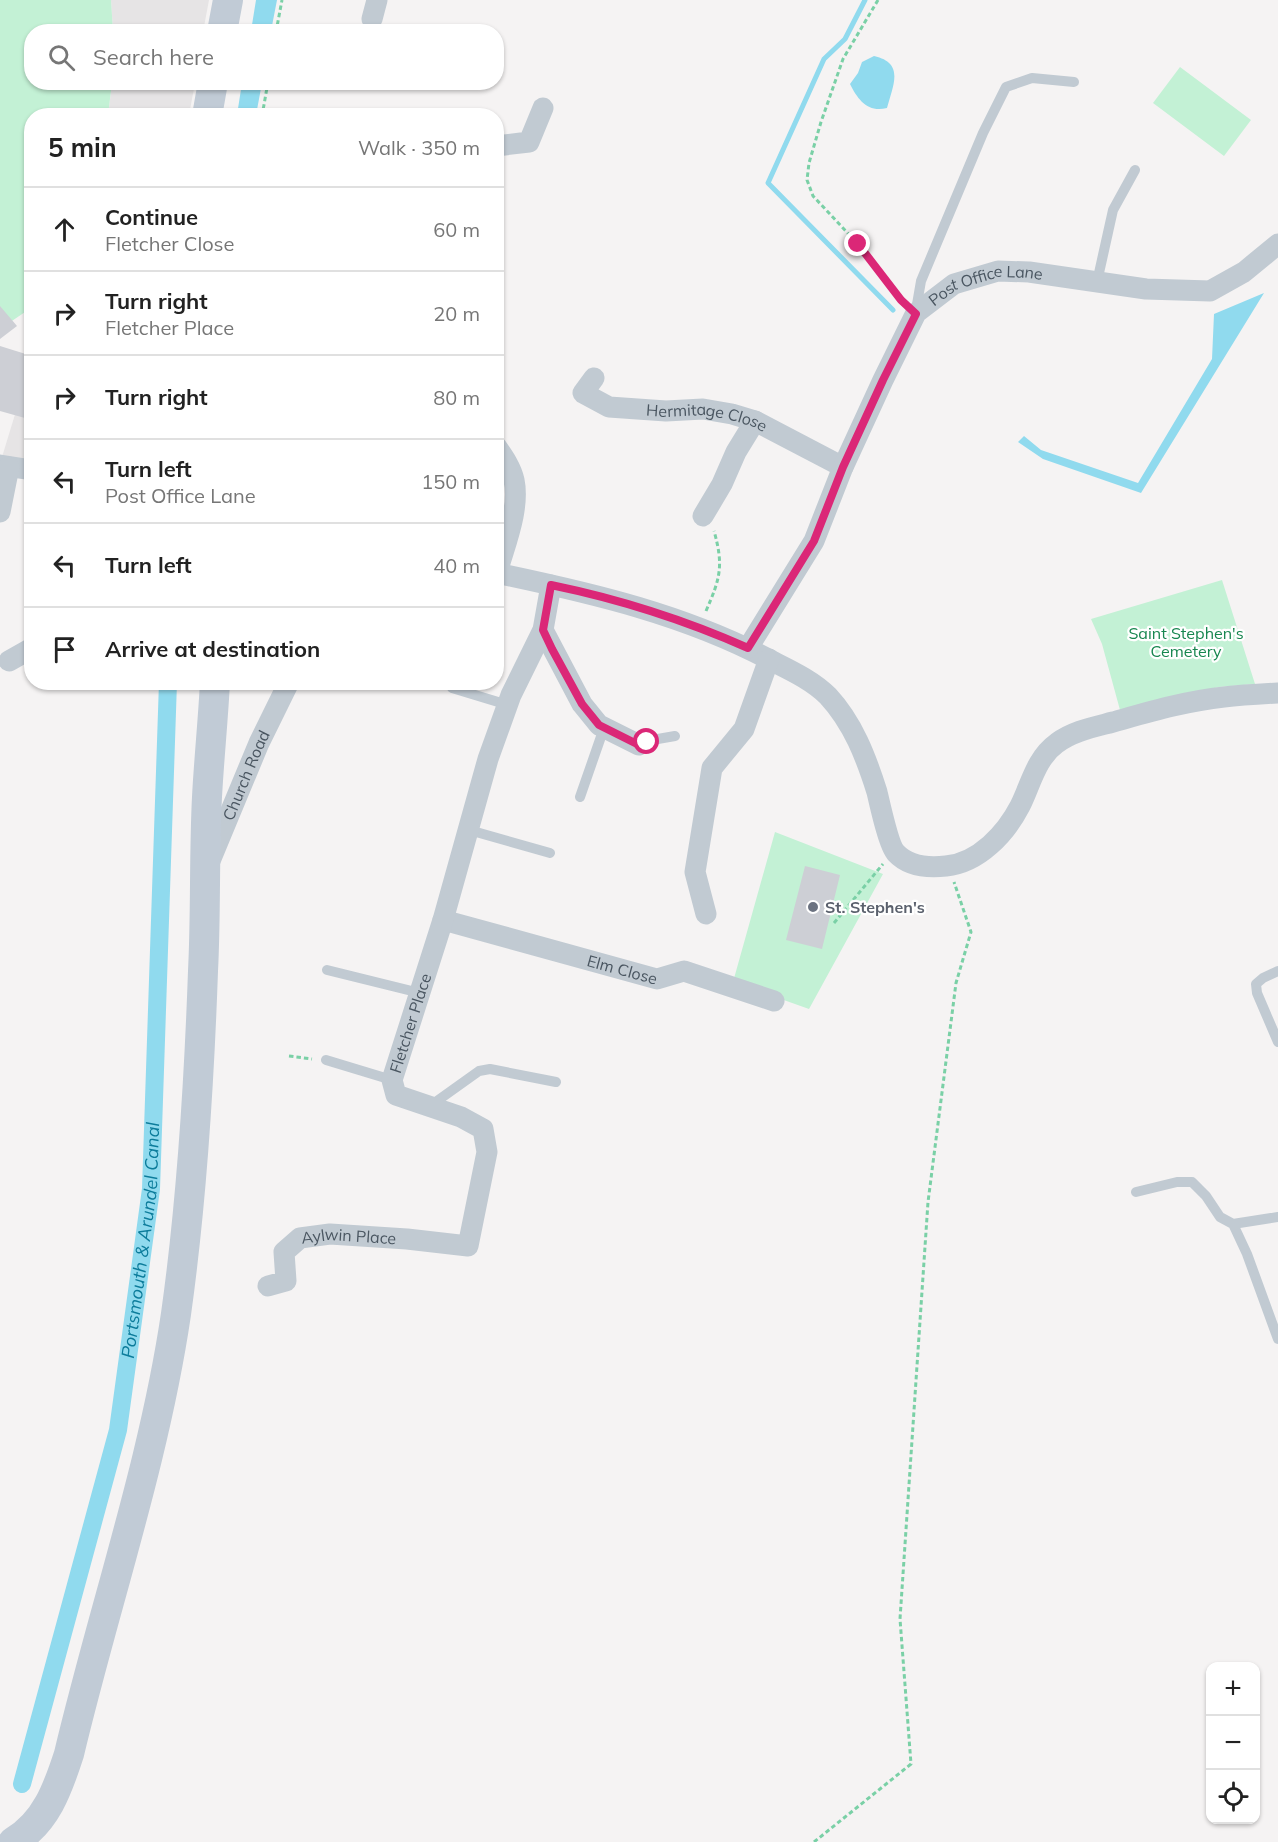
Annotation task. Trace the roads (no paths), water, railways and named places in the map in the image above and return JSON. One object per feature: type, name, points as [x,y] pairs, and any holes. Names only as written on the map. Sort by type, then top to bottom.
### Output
[{"type":"main road","points":[[224,24],[228,0]]},
{"type":"main road","points":[[208,108],[212,90]]},
{"type":"main road","points":[[13,1842],[34,1826],[49,1805],[58,1787],[69,1754],[134,1509],[159,1402],[175,1317],[191,1184],[204,970],[207,798],[215,690]]},
{"type":"street","points":[[504,145],[529,142],[543,108]]},
{"type":"street","name":"Post Office Lane","points":[[748,648],[814,541],[843,467],[916,314],[954,284],[998,271],[1029,272],[1146,288],[1210,291],[1244,272],[1278,244]]},
{"type":"street","name":"Hermitage Close","points":[[594,378],[583,393],[609,406],[666,411],[703,409],[755,421],[843,467]]},
{"type":"street","points":[[703,516],[723,484],[736,452],[755,421]]},
{"type":"street","points":[[504,458],[514,478],[515,493],[504,545]]},
{"type":"street","points":[[0,512],[4,466],[24,469]]},
{"type":"street","points":[[504,575],[598,595],[700,627],[748,648],[804,678],[827,695],[854,731],[876,789],[894,851],[909,864],[926,867],[949,866],[978,854],[1002,835],[1020,805],[1033,773],[1044,756],[1056,744],[1069,736],[1137,715],[1184,704],[1222,697],[1278,693]]},
{"type":"street","name":"Fletcher Place","points":[[468,1246],[487,1152],[483,1129],[461,1117],[396,1095],[392,1080],[443,920],[489,759],[508,705],[543,630],[551,585]]},
{"type":"street","points":[[543,630],[582,704],[599,725],[639,745]]},
{"type":"street","points":[[9,661],[24,653]]},
{"type":"street","points":[[706,914],[695,872],[712,768],[744,729],[769,659]]},
{"type":"street","name":"Church Road","points":[[206,870],[258,743],[285,690]]},
{"type":"street","name":"Elm Close","points":[[443,920],[657,979],[684,970],[774,1001]]},
{"type":"street","name":"Aylwin Place","points":[[268,1286],[286,1281],[284,1252],[300,1238],[330,1234],[468,1246]]},
{"type":"lane","points":[[916,314],[921,281],[983,133],[1006,87],[1032,78],[1074,82]]},
{"type":"lane","points":[[1096,282],[1113,210],[1136,170]]},
{"type":"lane","points":[[459,690],[508,705]]},
{"type":"lane","points":[[580,797],[604,728]]},
{"type":"lane","points":[[639,745],[675,736]]},
{"type":"lane","points":[[469,830],[550,853]]},
{"type":"lane","points":[[327,970],[420,993]]},
{"type":"lane","points":[[1278,971],[1256,984],[1257,993],[1278,1042]]},
{"type":"lane","points":[[326,1060],[392,1080]]},
{"type":"lane","points":[[430,1107],[479,1071],[490,1069],[556,1082]]},
{"type":"lane","points":[[1136,1192],[1177,1182],[1192,1182],[1206,1196],[1220,1217],[1233,1224],[1278,1218]]},
{"type":"lane","points":[[1233,1224],[1247,1254],[1278,1339]]},
{"type":"water","points":[[256,0],[277,0],[272,24],[252,24]]},
{"type":"water","points":[[874,56],[884,59],[893,69],[894,83],[887,108],[874,109],[864,104],[850,84],[862,62]]},
{"type":"water","points":[[241,90],[261,90],[257,108],[238,108]]},
{"type":"water","points":[[1264,293],[1141,493],[1043,459],[1018,442],[1024,436],[1041,450],[1138,483],[1212,359],[1214,314]]},
{"type":"waterway","points":[[865,0],[845,39],[824,59],[768,183],[893,310]]},
{"type":"waterway","name":"Portsmouth & Arundel Canal","points":[[22,1784],[118,1430],[151,1189],[168,690]]},
{"type":"place","name":"St. Stephen's","points":[[813,907]]},
{"type":"park label","name":"Saint Stephen's Cemetery","points":[[1186,642]]}]
